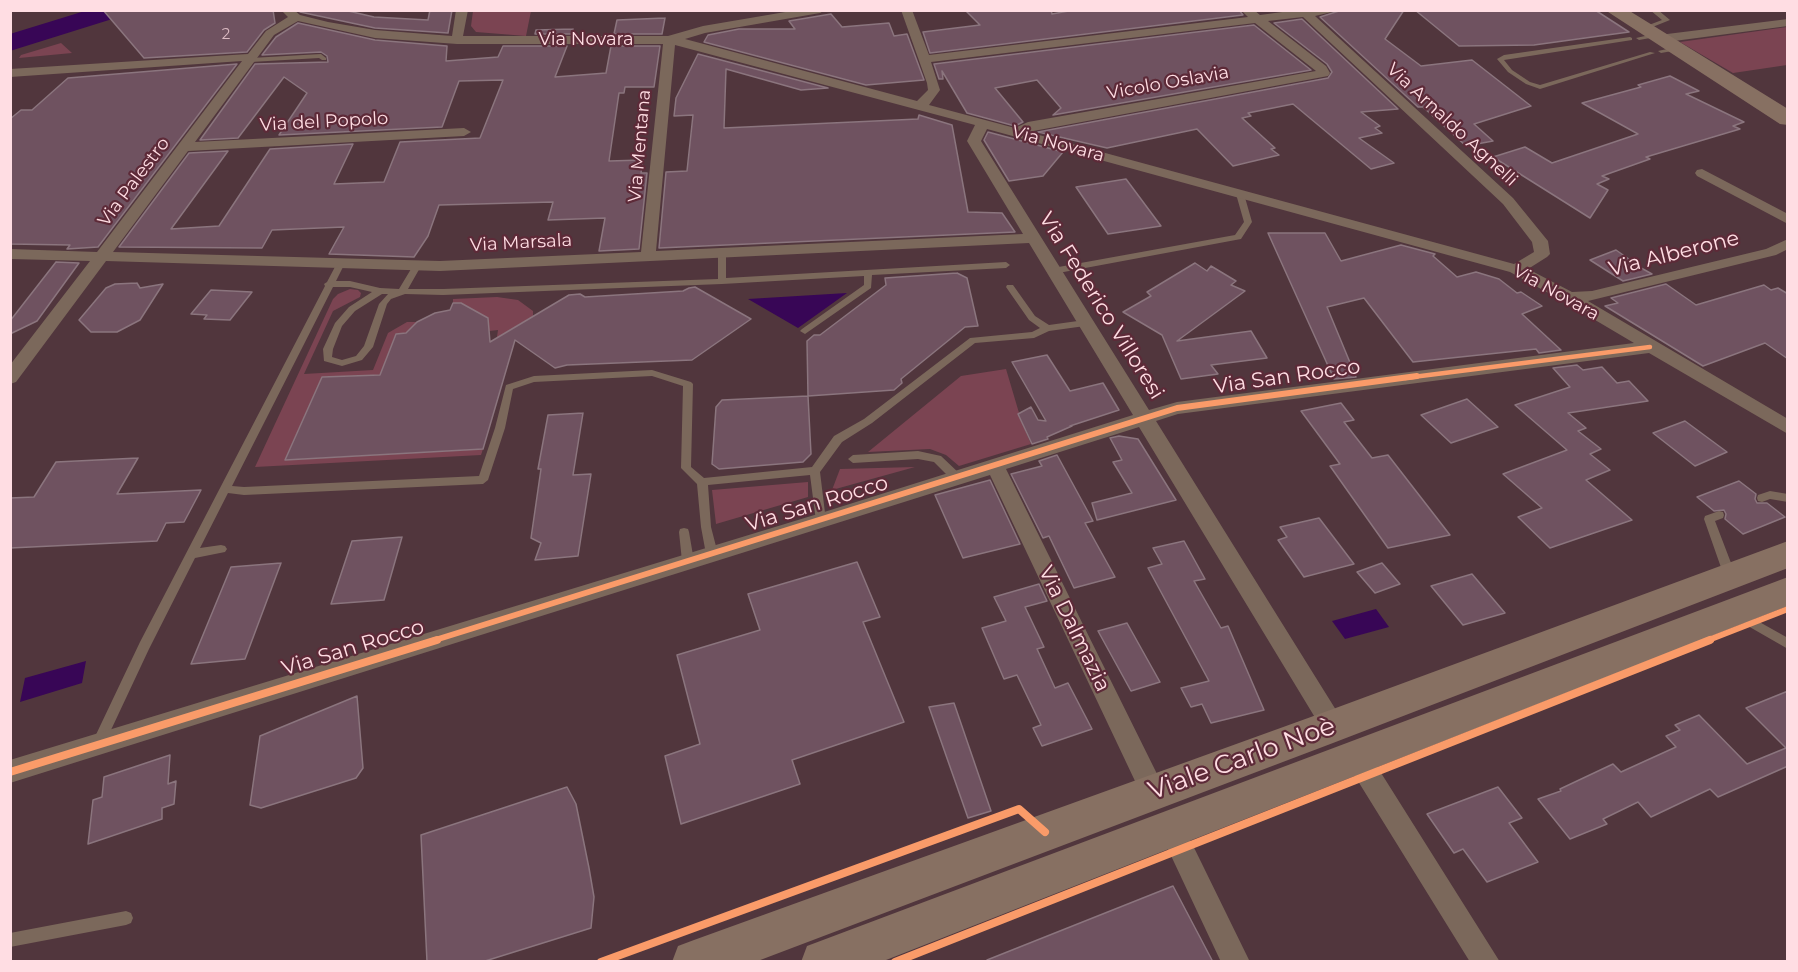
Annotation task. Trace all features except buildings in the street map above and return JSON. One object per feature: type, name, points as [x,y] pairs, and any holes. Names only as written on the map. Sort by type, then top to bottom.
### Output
[{"type":"main road","points":[[1614,10],[1652,42],[1788,120]]},
{"type":"main road","name":"Viale Carlo Noè","points":[[824,962],[1357,757],[1452,718],[1731,595],[1788,554]]},
{"type":"main road","name":"Viale Carlo Noè","points":[[694,962],[1333,726],[1731,595],[1788,591]]},
{"type":"street","points":[[458,40],[462,10]]},
{"type":"street","points":[[669,40],[703,30],[820,10]]},
{"type":"street","points":[[906,10],[934,90],[919,106]]},
{"type":"street","points":[[1246,10],[1257,20]]},
{"type":"street","points":[[925,59],[1257,20],[1303,12],[1335,10]]},
{"type":"street","name":"Via Novara","points":[[290,12],[375,34],[458,40],[669,40],[692,44],[1516,269],[1569,297],[1788,428]]},
{"type":"street","name":"Via Palestro","points":[[10,378],[270,33],[290,12]]},
{"type":"street","name":"Via Arnaldo Agnelli","points":[[1303,12],[1508,201],[1540,241],[1542,254],[1516,269]]},
{"type":"street","name":"Vicolo Oslavia","points":[[1016,133],[1028,126],[1324,73],[1322,69],[1257,20]]},
{"type":"street","points":[[1652,42],[1788,22]]},
{"type":"street","points":[[692,44],[703,30]]},
{"type":"street","name":"Via Mentana","points":[[648,256],[669,40]]},
{"type":"street","points":[[10,73],[252,59]]},
{"type":"street","name":"Via Federico Villoresi","points":[[984,124],[977,131],[974,141],[1333,726]]},
{"type":"street","name":"Via del Popolo","points":[[185,147],[464,132]]},
{"type":"street","name":"Via Alberone","points":[[1702,173],[1788,220]]},
{"type":"street","name":"Via Marsala","points":[[10,254],[417,266],[1032,238]]},
{"type":"street","name":"Via Alberone","points":[[1569,297],[1592,296],[1760,255],[1788,243]]},
{"type":"street","name":"Via San Rocco","points":[[10,772],[821,521],[1177,408],[1650,347]]},
{"type":"street","name":"Via Dalmazia","points":[[995,466],[1153,792]]},
{"type":"street","points":[[1357,757],[1486,962]]},
{"type":"street","points":[[1171,828],[1236,962]]},
{"type":"lane","points":[[1652,42],[1500,59],[1510,71],[1528,84],[1540,87],[1652,42],[1667,20],[1653,10]]},
{"type":"lane","points":[[252,59],[321,56],[324,59]]},
{"type":"lane","points":[[1053,271],[1238,237],[1248,222],[1240,194]]},
{"type":"lane","points":[[722,253],[722,281]]},
{"type":"lane","points":[[98,744],[144,646],[226,489],[328,284],[340,265]]},
{"type":"lane","points":[[328,284],[350,284],[399,293],[443,292],[722,281],[1006,265]]},
{"type":"lane","points":[[380,291],[352,309],[338,325],[328,349],[327,359],[342,363],[359,358],[368,347],[383,304],[388,297],[399,293],[417,266]]},
{"type":"lane","points":[[805,331],[868,286],[868,272]]},
{"type":"lane","points":[[1010,288],[1032,318],[1047,328]]},
{"type":"lane","points":[[438,303],[443,292]]},
{"type":"lane","points":[[821,521],[815,471],[838,439],[868,421],[973,340],[1034,335],[1047,328],[1085,323]]},
{"type":"lane","points":[[226,489],[244,491],[483,480],[500,428],[509,387],[534,379],[652,373],[688,384],[686,468],[702,482],[706,526],[712,554]]},
{"type":"lane","points":[[853,459],[918,455],[937,459],[957,477]]},
{"type":"lane","points":[[702,482],[815,471]]},
{"type":"lane","points":[[1761,498],[1770,495],[1788,498]]},
{"type":"lane","points":[[1719,515],[1709,519],[1731,595],[1788,644]]},
{"type":"lane","points":[[684,532],[688,561]]},
{"type":"lane","points":[[192,554],[221,549]]},
{"type":"lane","points":[[10,940],[126,918]]},
{"type":"shaded area","points":[[473,11],[531,11],[526,36],[476,32],[471,26]]},
{"type":"shaded area","points":[[1787,27],[1787,65],[1733,73],[1680,42]]},
{"type":"shaded area","points":[[61,43],[72,53],[19,58],[21,55]]},
{"type":"shaded area","points":[[350,289],[358,290],[361,293],[360,297],[333,311],[304,374],[373,370],[388,333],[407,322],[417,322],[406,333],[396,334],[393,340],[403,374],[322,377],[285,460],[483,449],[481,455],[255,467],[333,299]]},
{"type":"shaded area","points":[[847,293],[798,328],[748,299]]},
{"type":"shaded area","points":[[497,297],[518,300],[533,311],[533,316],[510,330],[510,337],[497,337],[498,330],[489,331],[462,303],[453,303],[453,299]]},
{"type":"shaded area","points":[[1006,369],[1022,423],[1031,444],[959,466],[946,455],[930,449],[868,452],[961,376]]},
{"type":"shaded area","points":[[915,467],[832,490],[840,469]]},
{"type":"shaded area","points":[[808,482],[808,497],[716,524],[712,490]]},
{"type":"shaded area","points":[[1376,609],[1389,627],[1345,639],[1332,621]]},
{"type":"shaded area","points":[[86,661],[82,683],[20,702],[25,678]]},
{"type":"waterway","points":[[10,43],[116,10]]},
{"type":"cycle path","points":[[10,772],[821,521],[1177,408],[1650,347]]},
{"type":"cycle path","points":[[895,962],[1788,609]]},
{"type":"cycle path","points":[[601,962],[1019,809],[1045,832]]}]
